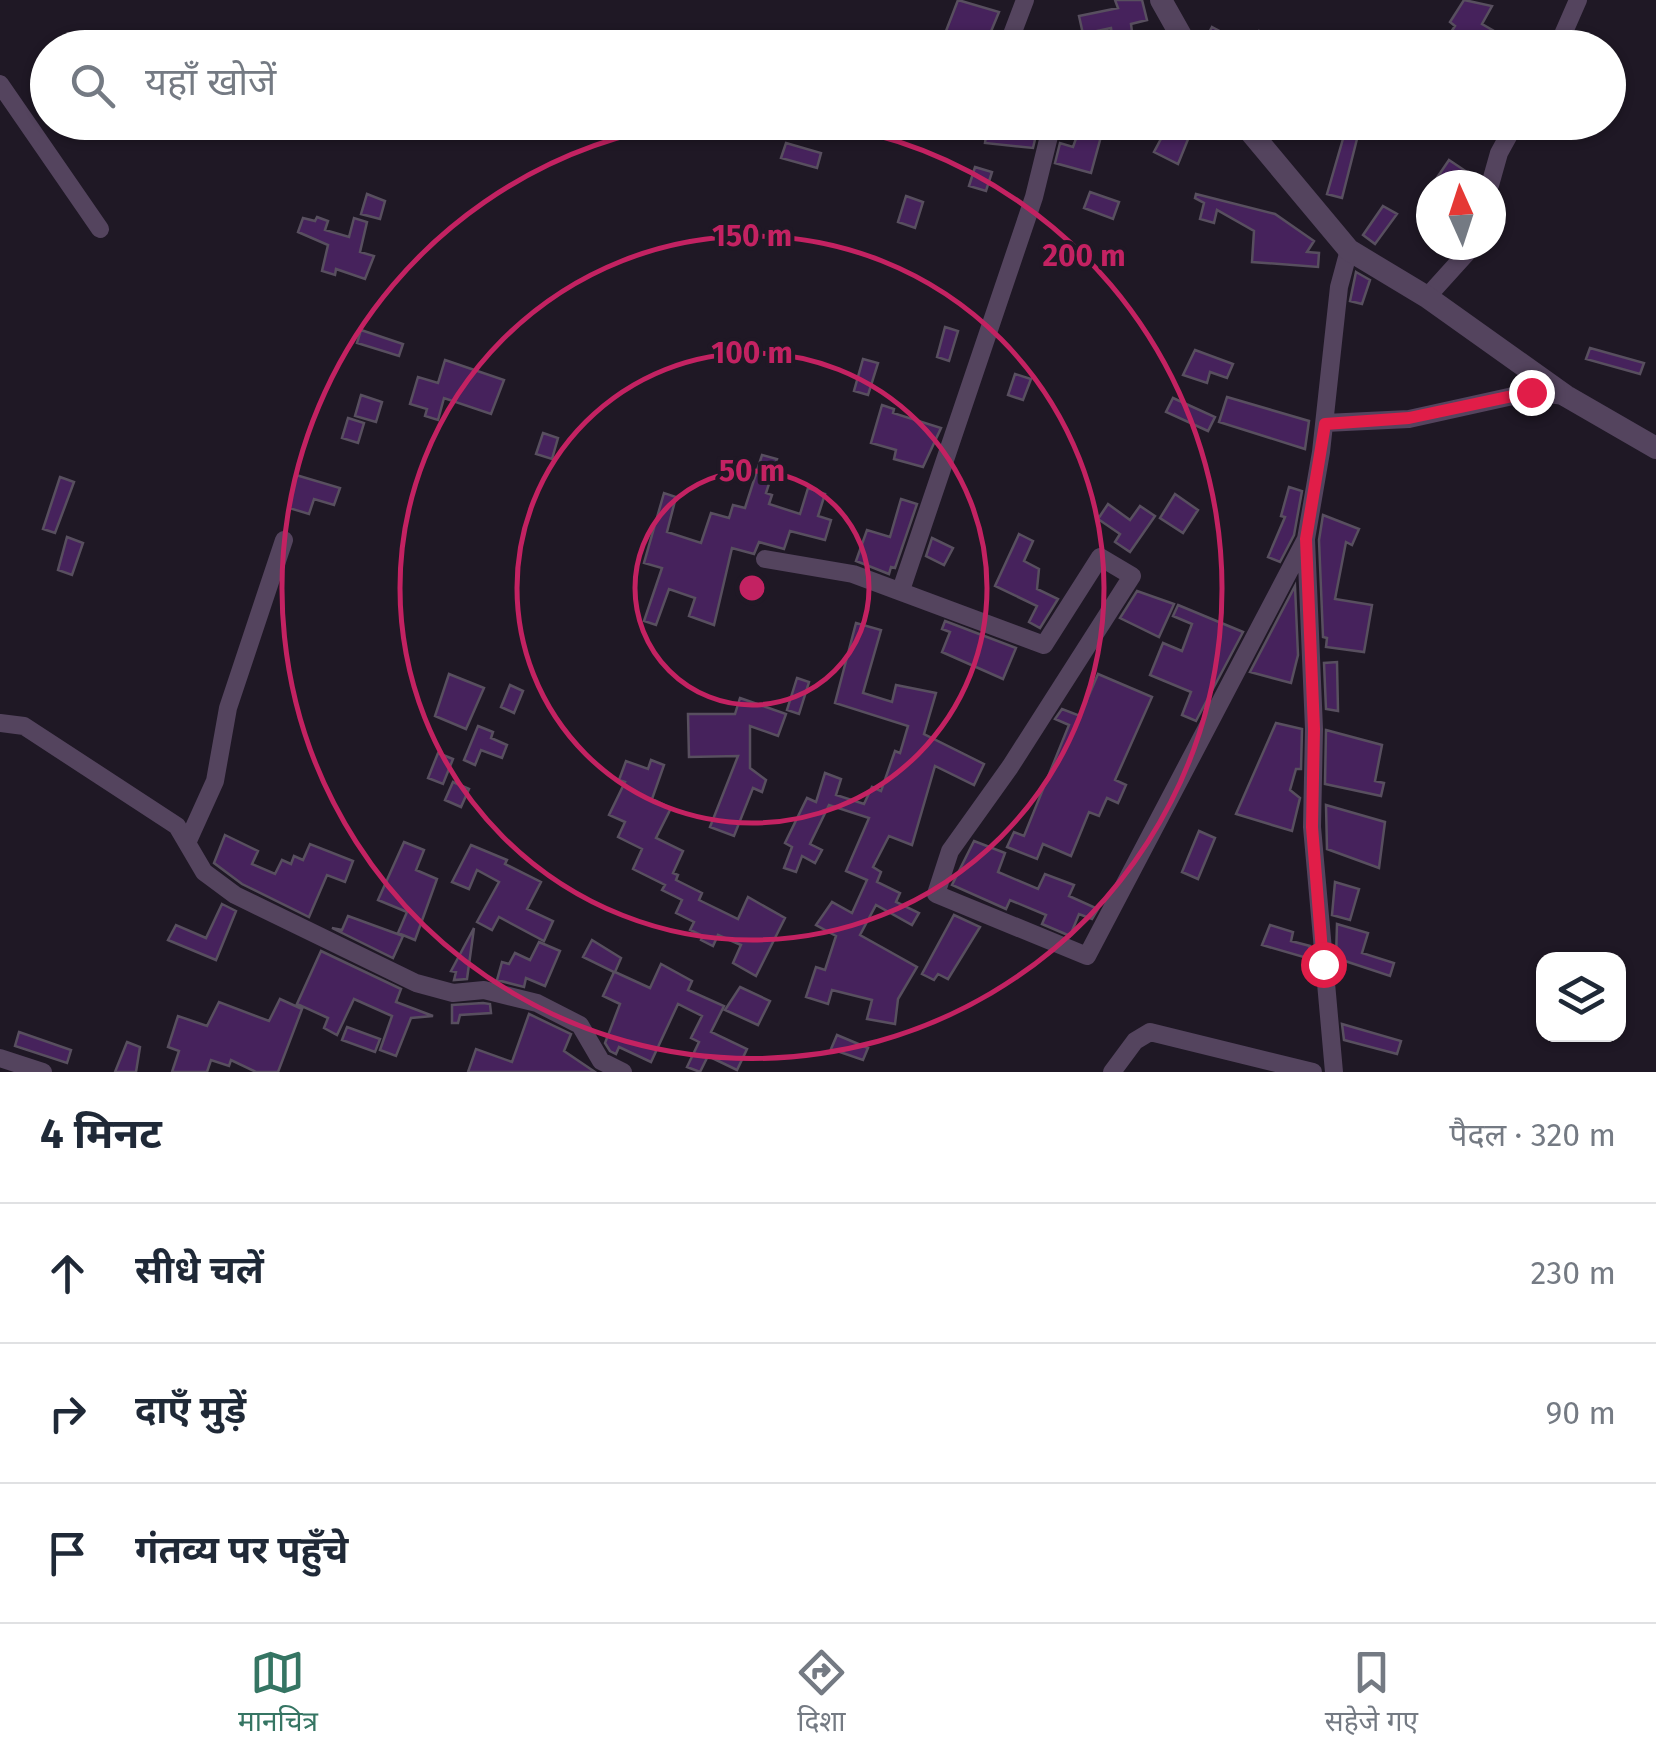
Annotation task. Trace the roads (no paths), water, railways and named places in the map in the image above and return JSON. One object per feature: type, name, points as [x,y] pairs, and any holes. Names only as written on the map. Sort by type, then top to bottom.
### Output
[{"type":"street","points":[[1014,30],[1025,0]]},
{"type":"street","points":[[1160,0],[1178,30]]},
{"type":"street","points":[[1565,30],[1578,0]]},
{"type":"street","points":[[0,84],[30,127]]},
{"type":"street","points":[[39,140],[100,228]]},
{"type":"street","points":[[901,590],[1034,197],[1048,140]]},
{"type":"street","points":[[1257,140],[1349,250],[1427,297],[1566,396],[1656,448]]},
{"type":"street","points":[[1494,170],[1506,140]]},
{"type":"street","points":[[1334,1072],[1312,827],[1314,729],[1306,539],[1325,424],[1339,287],[1349,250]]},
{"type":"street","points":[[1427,297],[1460,260]]},
{"type":"street","points":[[1325,424],[1409,418],[1531,392],[1566,396]]},
{"type":"street","points":[[765,560],[853,574],[1044,645],[1100,557],[1132,576],[1010,767],[950,851],[936,894],[1087,956],[1306,539]]},
{"type":"street","points":[[187,842],[215,780],[228,708],[284,540]]},
{"type":"street","points":[[0,723],[24,726],[176,826],[204,872],[235,894],[416,983],[453,993],[484,990],[537,1003],[580,1025],[601,1061],[623,1072]]},
{"type":"street","points":[[1112,1072],[1135,1041],[1150,1032],[1313,1072]]},
{"type":"street","points":[[0,1058],[43,1072]]}]
